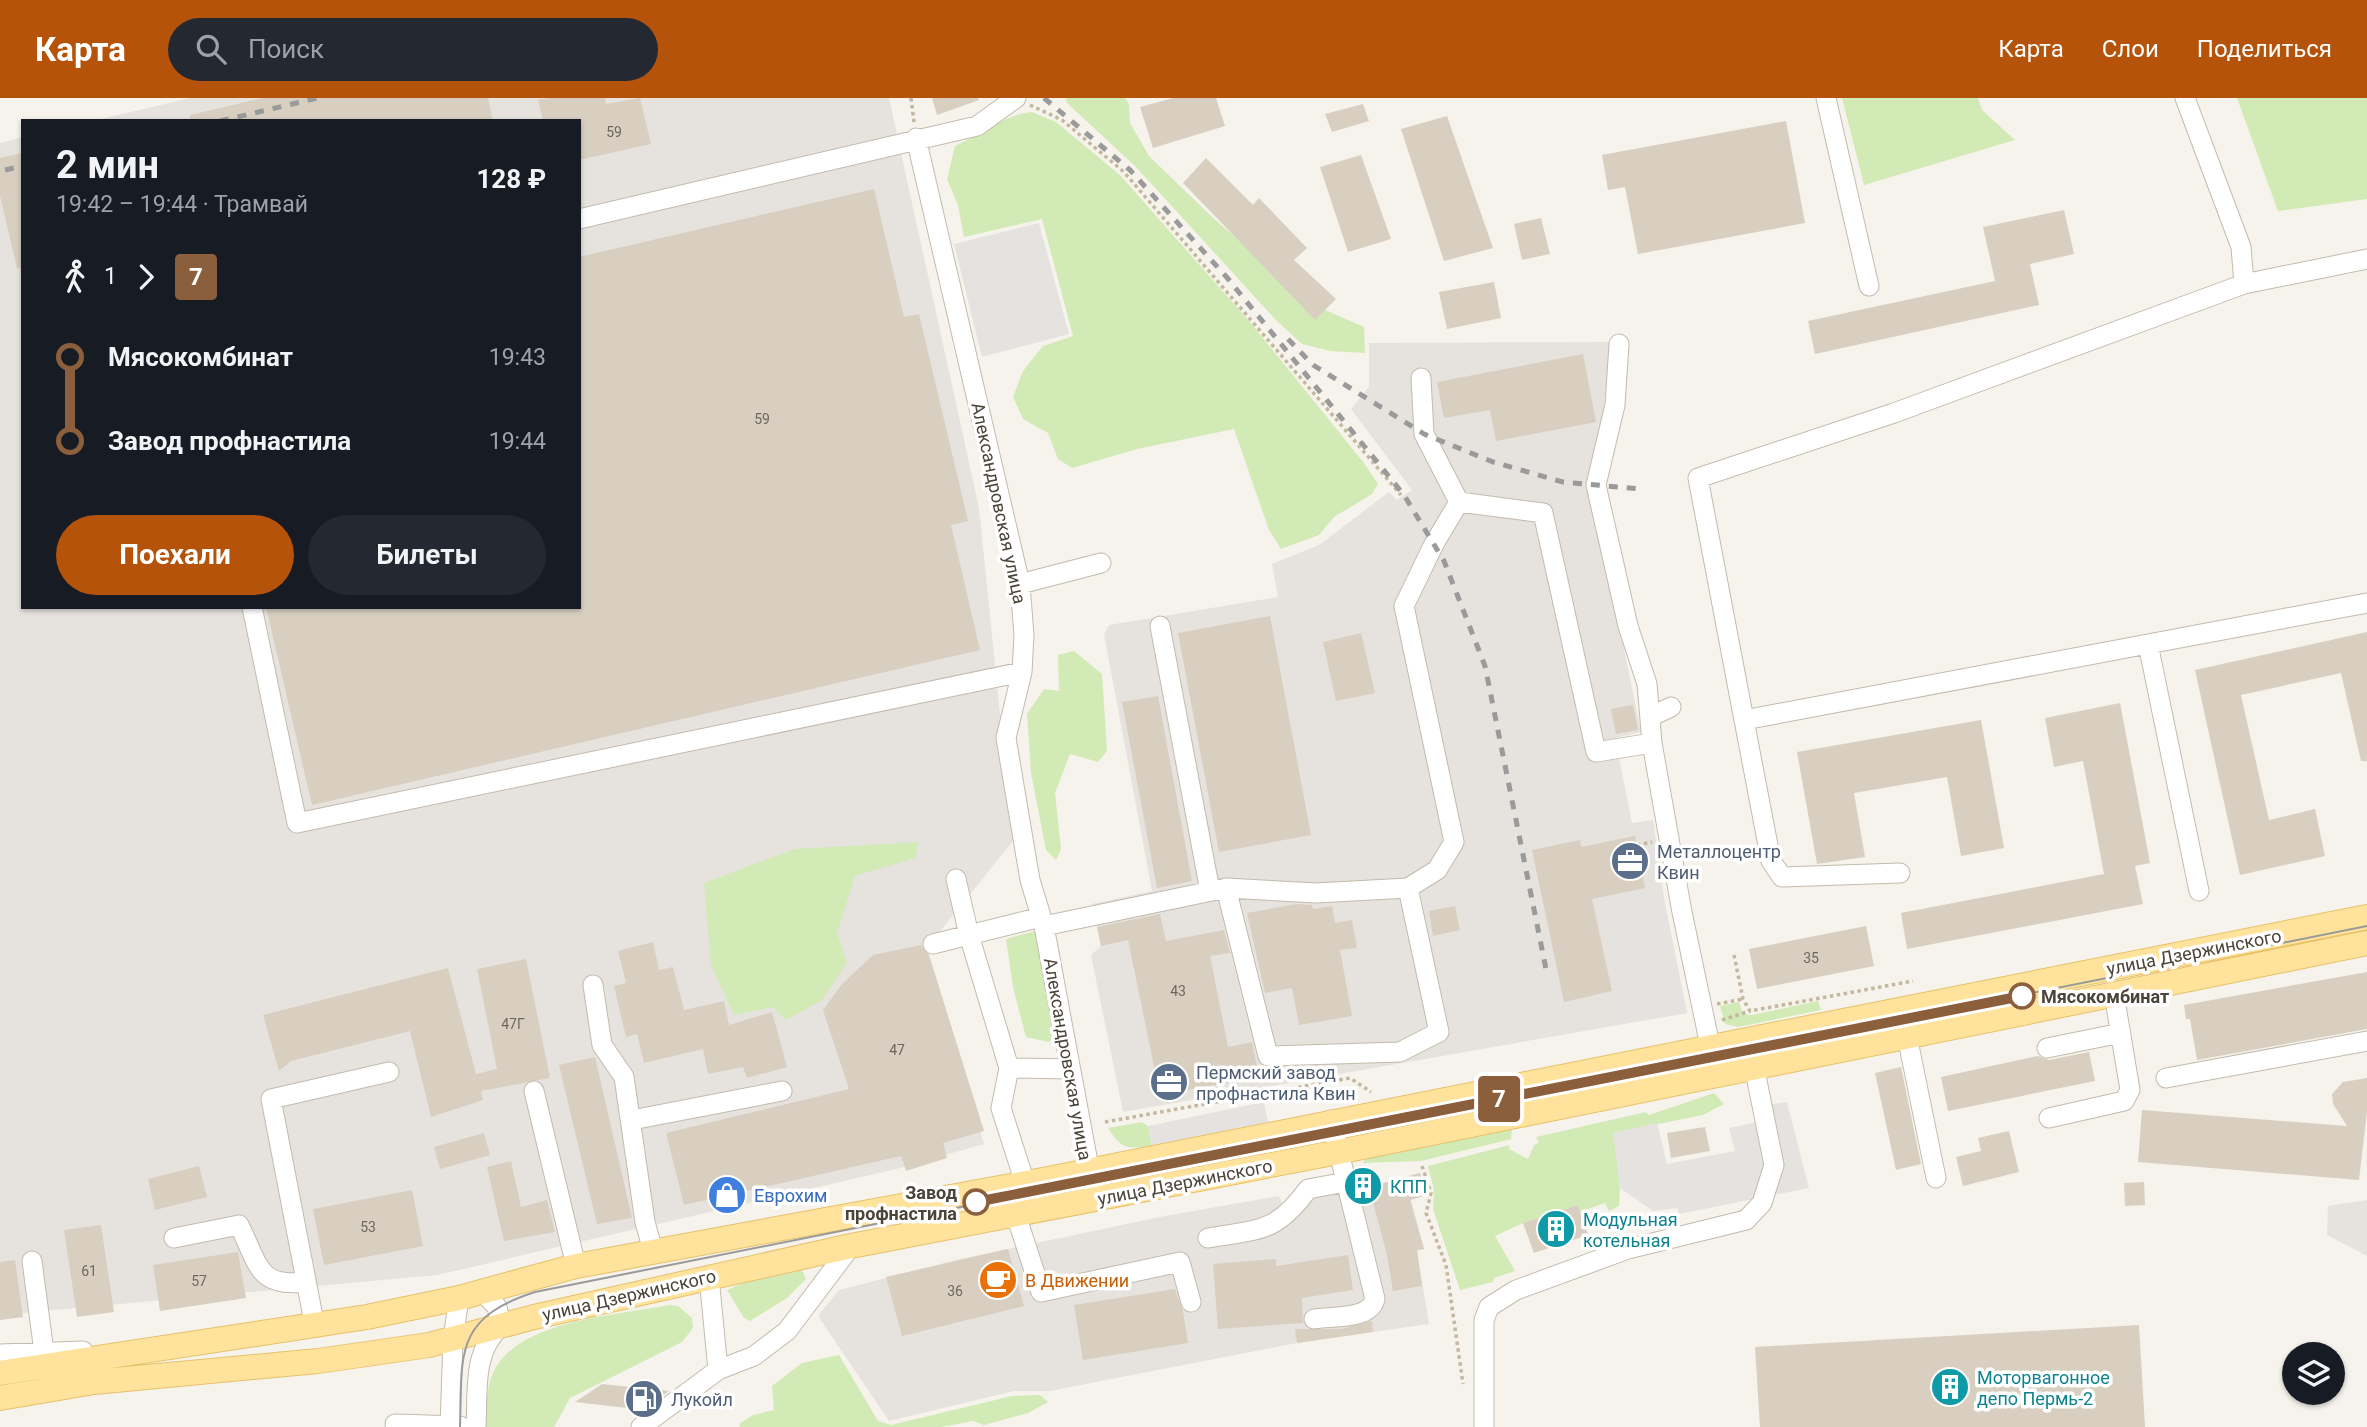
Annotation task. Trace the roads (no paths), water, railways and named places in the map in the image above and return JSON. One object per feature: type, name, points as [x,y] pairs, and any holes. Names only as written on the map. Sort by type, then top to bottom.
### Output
[{"type":"main road","name":"улица Дзержинского","points":[[0,1373],[140,1350],[315,1327],[471,1294],[576,1266],[1088,1171],[1331,1120],[1711,1048],[2367,917]]},
{"type":"main road","name":"улица Дзержинского","points":[[0,1398],[94,1382],[318,1361],[453,1339],[709,1277],[851,1246],[1338,1152],[2367,943]]},
{"type":"street","points":[[581,219],[916,138],[977,126],[1016,98]]},
{"type":"street","points":[[1826,98],[1869,286]]},
{"type":"street","points":[[2185,98],[2241,247],[2244,284]]},
{"type":"street","name":"Александровская улица","points":[[916,138],[1020,584],[1024,635],[1022,672],[1006,738],[1030,880],[1042,921],[1088,1171],[1096,1200]]},
{"type":"street","points":[[1900,873],[1782,877],[1771,861],[1698,478],[1907,408],[2244,284],[2367,259]]},
{"type":"street","points":[[1619,344],[1615,405],[1596,485],[1628,626],[1647,684],[1653,743],[1682,912],[1716,1074]]},
{"type":"street","points":[[1421,377],[1423,434],[1459,502]]},
{"type":"street","points":[[1459,502],[1543,513],[1596,752],[1653,743]]},
{"type":"street","points":[[933,944],[1042,921],[1218,890],[1316,893],[1408,888],[1437,870],[1454,842],[1404,606],[1434,544],[1459,502]]},
{"type":"street","points":[[1020,584],[1101,563]]},
{"type":"street","points":[[1744,720],[2367,603]]},
{"type":"street","points":[[251,609],[297,823],[1022,672]]},
{"type":"street","points":[[1160,626],[1218,890],[1268,1056],[1400,1052],[1439,1032],[1408,888]]},
{"type":"street","points":[[2148,644],[2199,891]]},
{"type":"street","points":[[1650,718],[1671,707]]},
{"type":"street","points":[[957,879],[969,935],[1009,1068],[1001,1108],[1025,1183]]},
{"type":"street","points":[[593,985],[602,1045],[624,1077],[645,1222],[653,1251]]},
{"type":"street","points":[[2049,1118],[2124,1101],[2130,1090],[2114,994]]},
{"type":"street","points":[[2047,1048],[2122,1033]]},
{"type":"street","points":[[1907,1036],[1936,1178]]},
{"type":"street","points":[[2166,1077],[2367,1041]]},
{"type":"street","points":[[1484,1427],[1484,1320],[1489,1307],[1516,1290],[1628,1249],[1746,1220],[1762,1203],[1774,1166],[1754,1066]]},
{"type":"street","points":[[1009,1068],[1070,1069]]},
{"type":"street","points":[[315,1327],[271,1099],[388,1072]]},
{"type":"street","points":[[534,1091],[576,1266]]},
{"type":"street","points":[[632,1120],[782,1091]]},
{"type":"street","points":[[1314,1319],[1364,1312],[1374,1303],[1374,1293],[1331,1120]]},
{"type":"street","points":[[1208,1238],[1271,1227],[1287,1215],[1308,1189],[1346,1182]]},
{"type":"street","points":[[1016,1215],[1041,1292],[1180,1262],[1191,1302]]},
{"type":"street","points":[[174,1238],[239,1225],[266,1278],[281,1285],[306,1282]]},
{"type":"street","points":[[641,1427],[718,1370],[754,1356],[788,1331],[851,1246]]},
{"type":"street","points":[[32,1261],[44,1352]]},
{"type":"street","points":[[709,1277],[718,1370]]},
{"type":"street","points":[[395,1424],[476,1427],[483,1345],[501,1326],[498,1307],[471,1294],[453,1339],[450,1426]]},
{"type":"street","points":[[0,1354],[140,1350]]},
{"type":"tram line","points":[[460,1427],[463,1359],[476,1327],[489,1314],[509,1302],[535,1292],[2367,926]]},
{"type":"tram line","name":"7","points":[[976,1202],[1044,1191],[2022,996]]},
{"type":"railway","points":[[229,119],[318,98]]},
{"type":"railway","points":[[1044,98],[1130,170],[1231,282]]},
{"type":"railway","points":[[5,170],[21,166]]},
{"type":"railway","points":[[1224,274],[1404,495],[1444,561],[1485,666],[1546,969]]},
{"type":"railway","points":[[1288,339],[1313,365],[1424,434],[1493,462],[1563,482],[1640,489]]},
{"type":"place","name":"Металлоцентр Квин","points":[[1630,861]]},
{"type":"place","name":"Мясокомбинат","points":[[2022,996]]},
{"type":"place","name":"Пермский завод профнастила Квин","points":[[1169,1082]]},
{"type":"place","name":"КПП","points":[[1363,1186]]},
{"type":"place","name":"Еврохим","points":[[727,1195]]},
{"type":"place","name":"Завод профнастила","points":[[976,1202]]},
{"type":"place","name":"Модульная котельная","points":[[1556,1229]]},
{"type":"place","name":"В Движении","points":[[998,1280]]},
{"type":"place","name":"Моторвагонное депо Пермь-2","points":[[1950,1387]]},
{"type":"place","name":"Лукойл","points":[[644,1399]]}]
